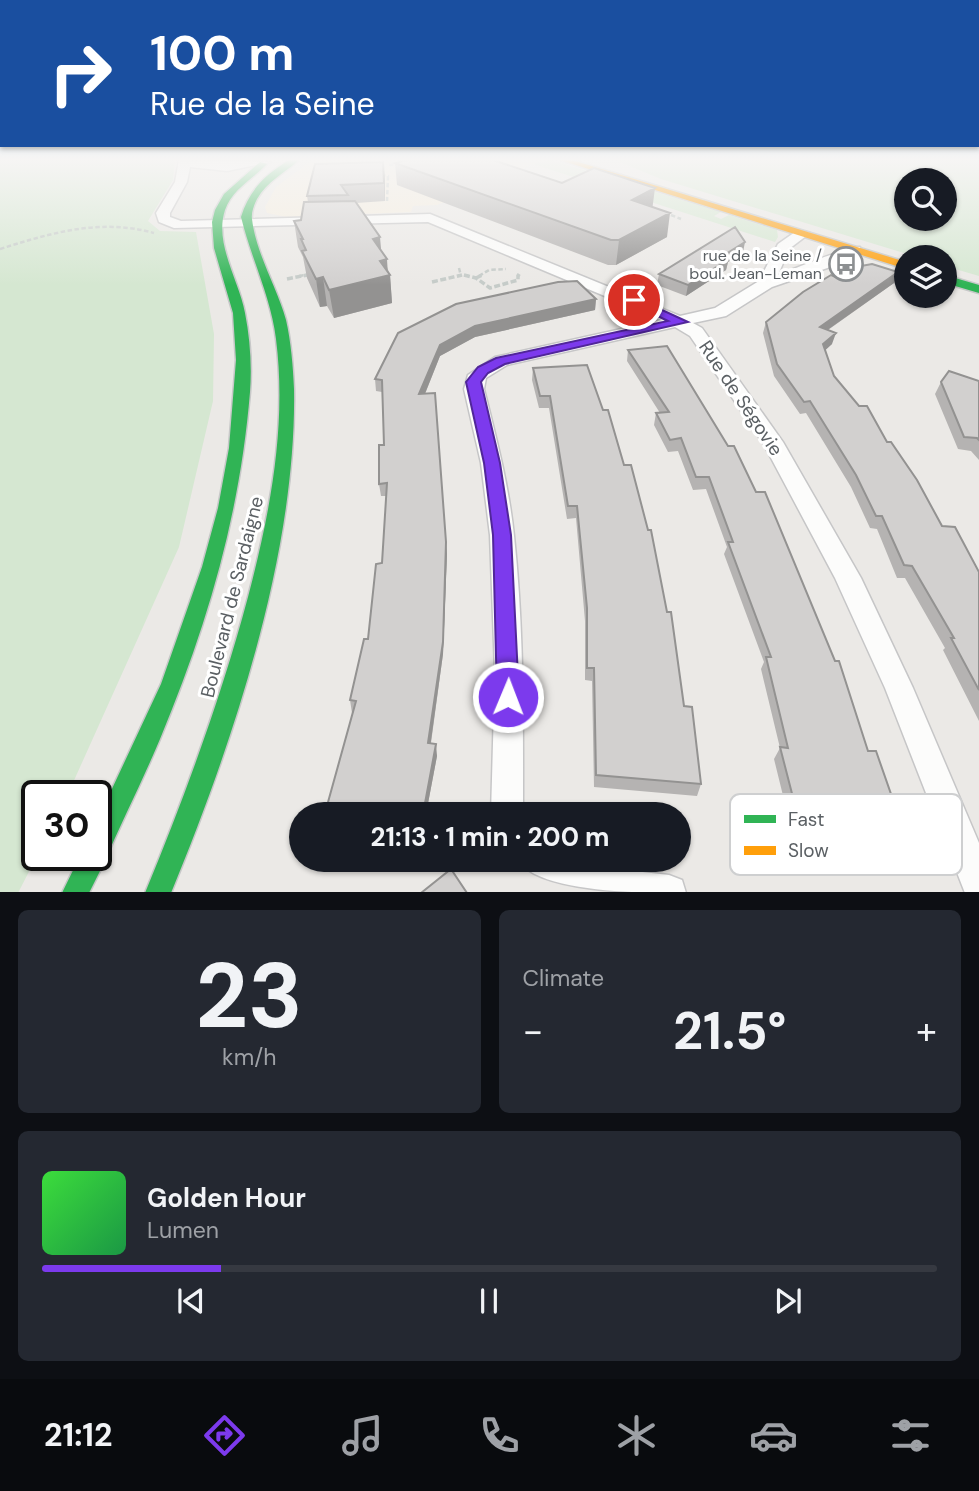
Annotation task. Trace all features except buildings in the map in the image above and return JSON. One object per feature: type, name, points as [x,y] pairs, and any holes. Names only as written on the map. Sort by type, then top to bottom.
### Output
[{"type":"street","name":"Rue de Ségovie","points":[[168,202],[163,217],[179,225],[430,218],[681,322],[702,339],[753,411],[843,568],[899,688],[942,794]]},
{"type":"street","points":[[216,225],[225,202]]},
{"type":"street","points":[[247,223],[246,211],[250,202]]},
{"type":"street","points":[[705,202],[894,262]]},
{"type":"street","name":"Boulevard de Sardaigne","points":[[158,892],[206,772],[236,677],[268,554],[284,456],[287,390],[284,339],[274,296],[247,223]]},
{"type":"street","name":"Boulevard de Sardaigne","points":[[112,818],[168,687],[206,576],[230,488],[242,398],[242,332],[230,276],[216,236],[216,225]]},
{"type":"street","points":[[766,284],[783,247],[803,233]]},
{"type":"street","points":[[507,802],[509,672],[502,535],[492,463],[473,382],[483,370],[501,361],[728,310],[766,284],[836,261],[855,250]]},
{"type":"street","points":[[957,282],[979,289]]},
{"type":"street","name":"Rue de Ségovie","points":[[962,843],[979,885]]},
{"type":"street","points":[[75,892],[86,871]]},
{"type":"street","points":[[554,872],[576,880],[669,892]]},
{"type":"path","points":[[0,249],[50,234],[84,228],[131,226],[152,232]]},
{"type":"path","points":[[460,268],[464,275]]},
{"type":"path","points":[[432,282],[464,275],[476,278],[489,271],[506,269],[520,278],[490,288],[479,283],[476,278]]},
{"type":"path","points":[[284,279],[310,274]]},
{"type":"shaded area","points":[[268,202],[445,202],[437,205],[413,206],[411,212],[286,217],[267,213],[265,207]]},
{"type":"green space","points":[[0,202],[160,202],[148,221],[160,231],[196,232],[214,334],[213,401],[179,547],[74,780],[21,780],[21,871],[29,871],[19,892],[0,892]]},
{"type":"green space","points":[[650,202],[687,202],[721,212],[714,216],[721,219],[729,215],[777,230],[778,237],[775,242]]},
{"type":"green space","points":[[735,202],[894,202],[894,231],[957,231],[957,202],[979,202],[979,276],[957,270],[957,245],[894,245],[894,250]]},
{"type":"traffic: fast","points":[[112,817],[172,684],[212,567],[227,508],[237,448],[243,360],[239,313],[217,235],[217,222],[225,202]]},
{"type":"traffic: fast","points":[[158,892],[195,802],[226,710],[264,572],[279,495],[287,417],[283,339],[246,217],[251,202]]},
{"type":"traffic: fast","points":[[957,283],[979,289]]},
{"type":"traffic: fast","points":[[76,892],[86,871]]},
{"type":"traffic: slow","points":[[698,202],[894,262]]},
{"type":"place","name":"rue de la Seine / boul. Jean-Leman","points":[[846,264]]},
{"type":"route","points":[[508,697],[502,535],[492,463],[473,382],[483,370],[501,361],[681,322],[634,300]]}]
